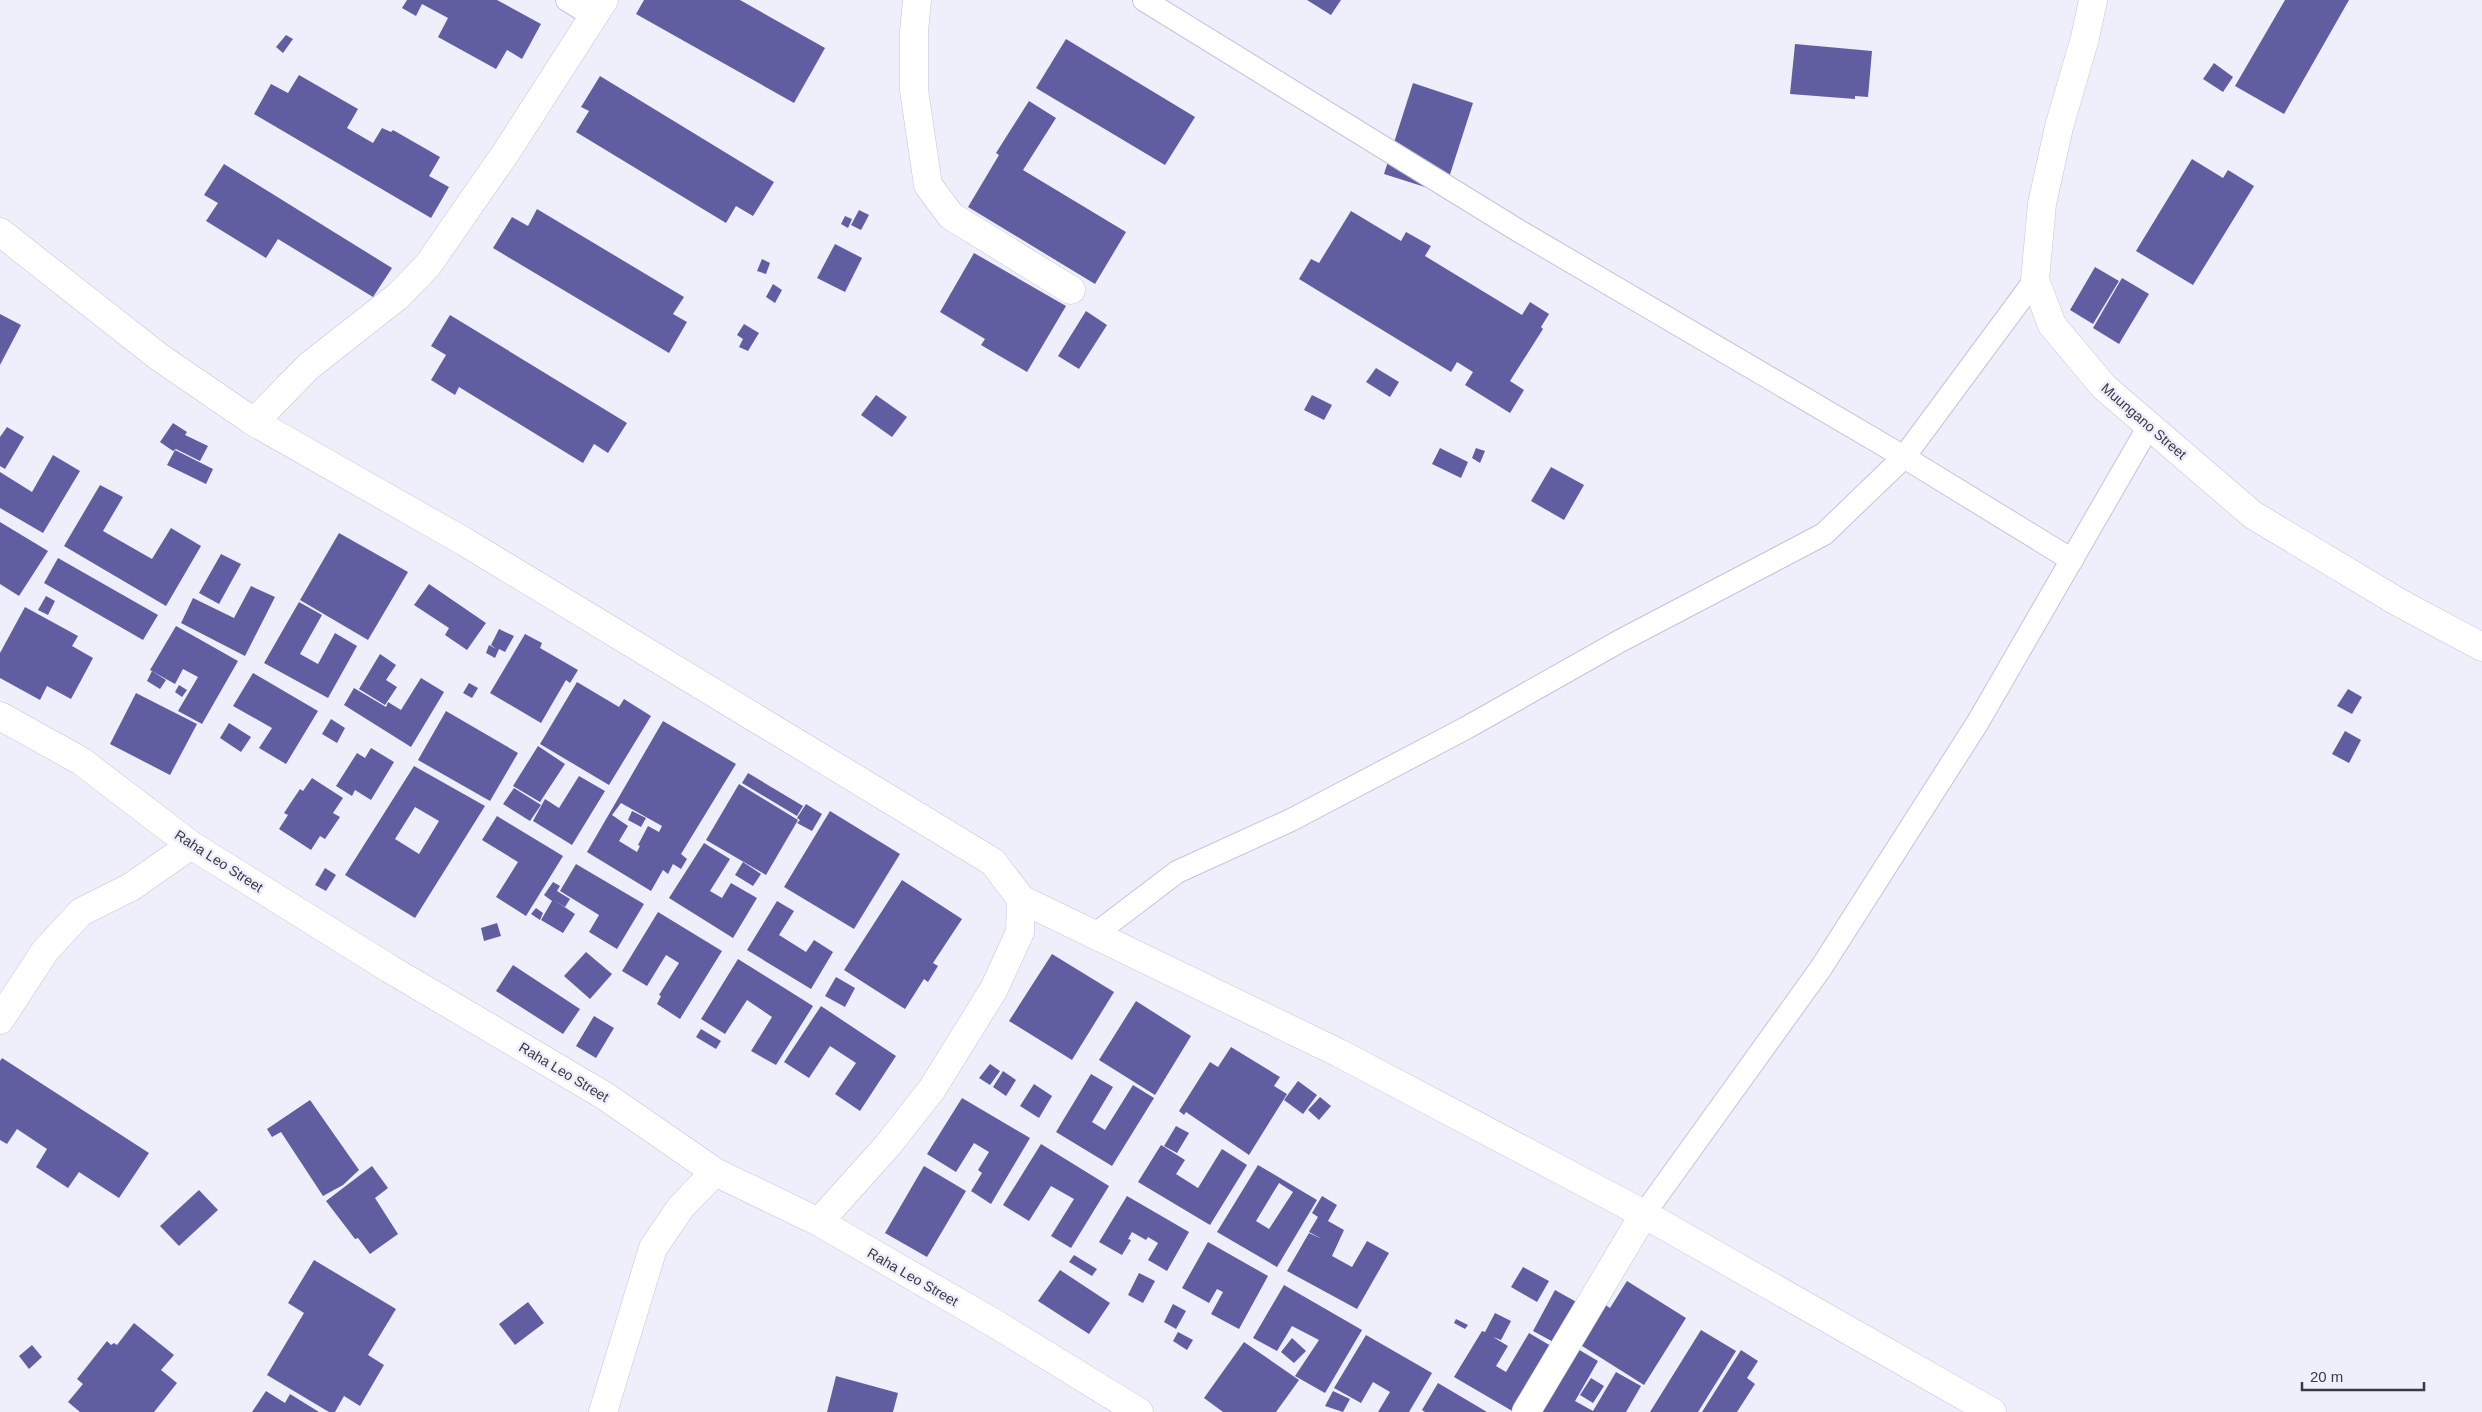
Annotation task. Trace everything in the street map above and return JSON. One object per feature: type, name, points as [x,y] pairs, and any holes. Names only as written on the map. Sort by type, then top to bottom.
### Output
[{"type":"street","points":[[917,0],[914,31],[914,90],[928,185],[951,216],[1071,290]]},
{"type":"street","name":"Muungano Street","points":[[2094,0],[2059,127],[2042,204],[2035,280],[2052,325],[2104,388],[2253,514],[2398,602],[2482,647]]},
{"type":"street","points":[[254,422],[309,366],[398,296],[428,265],[507,151],[599,8]]},
{"type":"street","points":[[0,232],[159,356],[254,422],[465,542],[993,862],[1021,899],[1339,1053],[1644,1214],[1992,1412]]},
{"type":"street","name":"Raha Leo Street","points":[[0,716],[81,761],[191,845],[390,969],[605,1096],[715,1172],[819,1222],[994,1323],[1139,1412]]},
{"type":"street","points":[[0,1020],[45,951],[81,912],[131,887],[191,845]]},
{"type":"street","points":[[819,1222],[888,1145],[932,1089],[994,990],[1020,932],[1021,899]]},
{"type":"street","points":[[603,1412],[653,1248],[681,1207],[715,1172]]},
{"type":"street","points":[[1526,1412],[1644,1214]]},
{"type":"lane","points":[[567,0],[599,8]]},
{"type":"lane","points":[[1144,0],[1519,231],[1904,457],[2072,560]]},
{"type":"lane","points":[[1094,935],[1177,872],[1291,820],[1466,728],[1620,641],[1824,534],[1904,457],[2035,280]]},
{"type":"lane","points":[[1644,1214],[1821,968],[1978,722],[2149,426]]},
{"type":"building","points":[[407,0],[497,0],[541,24],[522,59],[507,50],[496,69],[438,37],[448,18],[422,4],[416,16],[402,8]]},
{"type":"building","points":[[644,0],[740,0],[825,48],[794,103],[636,14]]},
{"type":"building","points":[[1307,0],[1341,0],[1331,15]]},
{"type":"building","points":[[2285,0],[2349,0],[2284,114],[2235,86]]},
{"type":"building","points":[[286,35],[293,39],[283,53],[276,47]]},
{"type":"building","points":[[1066,39],[1195,117],[1165,165],[1036,88]]},
{"type":"building","points":[[1795,44],[1872,51],[1868,97],[1855,96],[1855,99],[1790,94]]},
{"type":"building","points":[[2214,63],[2233,77],[2223,92],[2203,79]]},
{"type":"building","points":[[299,75],[358,109],[347,128],[373,143],[382,128],[391,132],[393,130],[440,157],[429,176],[449,187],[431,218],[254,114],[271,84],[288,93]]},
{"type":"building","points":[[600,76],[774,182],[753,216],[736,206],[726,223],[576,132],[589,111],[581,107]]},
{"type":"building","points":[[1413,83],[1473,103],[1444,193],[1384,174]]},
{"type":"building","points":[[1029,101],[1056,118],[1023,170],[1126,232],[1095,284],[968,207],[999,155],[996,153]]},
{"type":"building","points":[[2192,159],[2223,178],[2228,170],[2254,186],[2193,285],[2136,251]]},
{"type":"building","points":[[224,164],[392,268],[373,297],[278,239],[266,258],[206,221],[218,203],[204,195]]},
{"type":"building","points":[[537,209],[684,297],[673,314],[687,322],[669,353],[493,248],[512,217],[528,226]]},
{"type":"building","points":[[859,210],[869,215],[861,230],[851,225]]},
{"type":"building","points":[[1351,211],[1401,241],[1406,232],[1431,246],[1425,256],[1522,315],[1530,302],[1549,314],[1541,327],[1543,329],[1510,381],[1524,390],[1510,413],[1465,385],[1473,372],[1457,362],[1451,372],[1299,279],[1311,259],[1319,263]]},
{"type":"building","points":[[845,216],[852,219],[848,228],[841,224]]},
{"type":"building","points":[[835,244],[862,258],[845,292],[817,278]]},
{"type":"building","points":[[974,253],[1066,306],[1027,372],[981,345],[985,339],[940,312]]},
{"type":"building","points":[[762,259],[770,263],[766,274],[757,271]]},
{"type":"building","points":[[2095,267],[2119,281],[2093,324],[2070,310]]},
{"type":"building","points":[[2122,278],[2149,294],[2119,344],[2093,328]]},
{"type":"building","points":[[773,284],[782,290],[775,303],[766,297]]},
{"type":"building","points":[[1086,311],[1107,325],[1079,369],[1058,356]]},
{"type":"building","points":[[0,314],[21,325],[0,365]]},
{"type":"building","points":[[450,315],[627,423],[608,453],[594,444],[583,463],[459,387],[455,395],[431,380],[446,355],[431,346]]},
{"type":"building","points":[[744,324],[759,333],[748,351],[739,347],[743,339],[737,335]]},
{"type":"building","points":[[1376,368],[1399,382],[1390,397],[1366,382]]},
{"type":"building","points":[[876,395],[907,417],[892,437],[861,415]]},
{"type":"building","points":[[1312,395],[1332,405],[1324,420],[1304,410]]},
{"type":"building","points":[[173,423],[187,432],[185,435],[208,446],[200,461],[176,449],[173,451],[160,442]]},
{"type":"building","points":[[7,427],[24,437],[5,469],[0,466],[0,437]]},
{"type":"building","points":[[1440,448],[1468,462],[1461,478],[1432,464]]},
{"type":"building","points":[[1476,448],[1485,451],[1480,463],[1472,458]]},
{"type":"building","points":[[175,450],[213,469],[206,484],[167,465]]},
{"type":"building","points":[[53,455],[80,471],[43,533],[0,508],[0,472],[32,492]]},
{"type":"building","points":[[1551,467],[1584,485],[1564,520],[1531,501]]},
{"type":"building","points":[[100,485],[123,497],[103,531],[152,559],[171,528],[201,546],[166,606],[64,546]]},
{"type":"building","points":[[0,522],[48,551],[19,596],[0,584]]},
{"type":"building","points":[[339,533],[408,572],[368,640],[300,600]]},
{"type":"building","points":[[221,554],[241,564],[219,604],[199,593]]},
{"type":"building","points":[[58,558],[158,615],[143,640],[44,583]]},
{"type":"building","points":[[429,584],[486,623],[467,650],[445,635],[449,628],[414,605]]},
{"type":"building","points":[[251,586],[275,597],[245,656],[181,623],[193,598],[234,618]]},
{"type":"building","points":[[46,596],[55,601],[48,615],[38,610]]},
{"type":"building","points":[[299,602],[322,615],[300,654],[318,664],[335,633],[357,646],[328,698],[264,663]]},
{"type":"building","points":[[25,607],[78,636],[72,646],[93,658],[71,699],[47,686],[40,700],[0,678],[0,653]]},
{"type":"building","points":[[176,626],[238,661],[202,724],[178,711],[198,677],[183,669],[175,684],[150,670]]},
{"type":"building","points":[[499,629],[514,636],[505,652],[499,649],[495,658],[486,653],[489,645],[496,649],[491,645]]},
{"type":"building","points":[[525,634],[542,643],[540,648],[578,670],[570,683],[566,680],[541,723],[490,693]]},
{"type":"building","points":[[380,654],[396,665],[386,680],[397,687],[385,705],[359,689]]},
{"type":"building","points":[[152,671],[166,680],[160,689],[147,681]]},
{"type":"building","points":[[253,673],[318,711],[286,764],[259,748],[272,728],[233,706]]},
{"type":"building","points":[[421,678],[444,692],[411,747],[344,705],[354,688],[386,707],[388,702],[401,710]]},
{"type":"building","points":[[577,682],[619,707],[624,699],[651,716],[609,785],[540,744]]},
{"type":"building","points":[[469,683],[478,688],[472,698],[463,693]]},
{"type":"building","points":[[179,685],[187,690],[182,697],[175,692]]},
{"type":"building","points":[[2348,689],[2362,697],[2352,714],[2337,706]]},
{"type":"building","points":[[136,693],[197,724],[170,775],[110,744]]},
{"type":"building","points":[[446,711],[518,753],[490,801],[418,760]]},
{"type":"building","points":[[331,719],[345,728],[337,743],[322,734]]},
{"type":"building","points":[[663,721],[736,764],[681,854],[687,859],[681,869],[673,864],[668,874],[663,870],[651,891],[587,852]],"holes":[[[621,803],[662,826],[659,832],[648,826],[638,845],[640,846],[637,852],[619,841],[628,826],[612,815]]]},
{"type":"building","points":[[229,723],[251,737],[241,752],[220,738]]},
{"type":"building","points":[[2345,731],[2361,740],[2349,763],[2332,754]]},
{"type":"building","points":[[538,746],[565,764],[540,802],[513,786]]},
{"type":"building","points":[[371,748],[394,762],[371,800],[355,790],[352,796],[336,786],[357,753],[365,758]]},
{"type":"building","points":[[414,766],[485,806],[415,918],[345,875]],"holes":[[[415,807],[439,821],[419,854],[395,839]]]},
{"type":"building","points":[[748,773],[803,806],[797,816],[742,783]]},
{"type":"building","points":[[579,776],[605,791],[572,845],[533,821],[545,799],[559,808]]},
{"type":"building","points":[[312,778],[343,798],[333,813],[340,817],[325,839],[320,836],[311,850],[279,829],[288,815],[284,813],[300,789],[303,791]]},
{"type":"building","points":[[739,784],[798,820],[766,875],[706,840]]},
{"type":"building","points":[[514,788],[541,805],[530,821],[503,804]]},
{"type":"building","points":[[806,804],[822,814],[812,831],[797,823],[800,820],[797,818]]},
{"type":"building","points":[[632,811],[646,818],[641,827],[628,820]]},
{"type":"building","points":[[830,811],[900,854],[854,929],[784,887]]},
{"type":"building","points":[[497,816],[563,856],[526,916],[496,897],[518,862],[482,840]]},
{"type":"building","points":[[704,843],[730,859],[710,891],[722,898],[731,883],[757,898],[733,938],[669,898]]},
{"type":"building","points":[[743,862],[761,874],[753,886],[735,875]]},
{"type":"building","points":[[576,864],[644,904],[617,949],[589,932],[599,915],[560,891]]},
{"type":"building","points":[[325,868],[336,875],[326,891],[315,885]]},
{"type":"building","points":[[902,880],[962,919],[933,963],[938,966],[928,982],[924,979],[905,1009],[844,970]]},
{"type":"building","points":[[553,882],[560,886],[557,891],[570,899],[565,907],[554,900],[575,914],[563,933],[541,920],[552,901],[544,895]]},
{"type":"building","points":[[777,901],[794,911],[779,935],[806,952],[814,940],[833,952],[811,989],[747,950]]},
{"type":"building","points":[[536,908],[543,913],[540,920],[531,914]]},
{"type":"building","points":[[658,912],[722,951],[680,1019],[657,1004],[661,996],[659,995],[679,963],[666,955],[647,986],[622,971]]},
{"type":"building","points":[[497,923],[501,936],[484,941],[481,928]]},
{"type":"building","points":[[586,952],[612,974],[590,999],[564,976]]},
{"type":"building","points":[[1052,954],[1114,992],[1072,1060],[1009,1021]]},
{"type":"building","points":[[738,959],[813,1006],[776,1065],[751,1051],[772,1017],[747,1000],[725,1034],[701,1019]]},
{"type":"building","points":[[513,965],[580,1009],[563,1034],[496,991]]},
{"type":"building","points":[[836,977],[855,988],[845,1007],[825,996]]},
{"type":"building","points":[[1136,1001],[1191,1036],[1155,1095],[1099,1060]]},
{"type":"building","points":[[821,1006],[896,1056],[860,1111],[835,1094],[856,1063],[830,1046],[809,1078],[784,1062]]},
{"type":"building","points":[[594,1016],[614,1028],[596,1058],[576,1046]]},
{"type":"building","points":[[701,1029],[721,1041],[716,1049],[696,1037]]},
{"type":"building","points":[[1231,1047],[1280,1077],[1274,1086],[1287,1094],[1249,1155],[1186,1112],[1184,1115],[1179,1111],[1210,1062],[1218,1067]]},
{"type":"building","points":[[2,1058],[149,1153],[119,1198],[79,1172],[68,1188],[36,1167],[47,1149],[17,1129],[7,1144],[0,1140],[0,1061]]},
{"type":"building","points":[[990,1064],[1000,1071],[990,1085],[979,1078]]},
{"type":"building","points":[[1003,1071],[1016,1080],[1006,1096],[993,1087]]},
{"type":"building","points":[[1091,1074],[1113,1087],[1092,1122],[1105,1130],[1133,1085],[1154,1098],[1112,1166],[1056,1132]]},
{"type":"building","points":[[1298,1081],[1317,1095],[1303,1114],[1284,1100]]},
{"type":"building","points":[[1034,1084],[1052,1096],[1039,1118],[1020,1106]]},
{"type":"building","points":[[1320,1097],[1331,1106],[1319,1120],[1308,1110]]},
{"type":"building","points":[[962,1098],[1030,1138],[991,1204],[971,1191],[982,1173],[978,1170],[989,1152],[974,1143],[956,1172],[927,1154]]},
{"type":"building","points":[[310,1100],[359,1170],[343,1185],[323,1196],[281,1132],[272,1137],[267,1129]]},
{"type":"building","points":[[1176,1126],[1189,1133],[1177,1153],[1164,1146]]},
{"type":"building","points":[[1041,1144],[1109,1186],[1071,1248],[1051,1236],[1074,1199],[1051,1186],[1029,1221],[1003,1205]]},
{"type":"building","points":[[1161,1145],[1185,1160],[1176,1174],[1198,1188],[1222,1149],[1247,1165],[1210,1225],[1138,1182]]},
{"type":"building","points":[[1258,1165],[1317,1200],[1277,1267],[1217,1232]],"holes":[[[1279,1183],[1293,1192],[1269,1229],[1256,1221]]]},
{"type":"building","points":[[372,1166],[388,1188],[375,1198],[398,1234],[370,1254],[358,1238],[355,1239],[326,1201]]},
{"type":"building","points":[[924,1166],[966,1191],[927,1257],[885,1233]]},
{"type":"building","points":[[199,1190],[218,1210],[179,1246],[160,1226]]},
{"type":"building","points":[[1127,1196],[1189,1232],[1167,1271],[1148,1260],[1158,1243],[1148,1237],[1146,1240],[1132,1232],[1128,1239],[1131,1240],[1122,1255],[1099,1242]]},
{"type":"building","points":[[1322,1196],[1337,1205],[1328,1221],[1344,1230],[1332,1256],[1352,1267],[1367,1241],[1389,1253],[1357,1309],[1287,1271],[1309,1233],[1322,1239],[1309,1232],[1318,1217],[1312,1213]]},
{"type":"building","points":[[1208,1242],[1268,1276],[1239,1329],[1211,1314],[1223,1292],[1217,1289],[1209,1303],[1182,1288]]},
{"type":"building","points":[[1074,1255],[1097,1269],[1092,1276],[1069,1262]]},
{"type":"building","points":[[314,1260],[396,1309],[368,1355],[384,1365],[360,1406],[344,1396],[335,1412],[329,1412],[267,1375],[304,1313],[288,1303]]},
{"type":"building","points":[[1523,1267],[1549,1281],[1537,1302],[1511,1287]]},
{"type":"building","points":[[1060,1270],[1110,1303],[1089,1334],[1038,1301]]},
{"type":"building","points":[[1139,1273],[1155,1281],[1143,1303],[1128,1295]]},
{"type":"building","points":[[1627,1281],[1686,1318],[1644,1385],[1579,1344],[1604,1304],[1610,1308]]},
{"type":"building","points":[[1284,1285],[1362,1330],[1325,1393],[1295,1376],[1319,1340],[1292,1326],[1277,1351],[1253,1338]]},
{"type":"building","points":[[1555,1290],[1580,1304],[1559,1345],[1533,1331]]},
{"type":"building","points":[[528,1302],[544,1323],[515,1345],[499,1324]]},
{"type":"building","points":[[1173,1304],[1186,1311],[1176,1329],[1164,1322]]},
{"type":"building","points":[[1495,1313],[1511,1321],[1501,1340],[1493,1337],[1508,1346],[1496,1366],[1506,1372],[1529,1333],[1556,1349],[1514,1412],[1454,1377],[1482,1331],[1485,1332]]},
{"type":"building","points":[[1456,1319],[1468,1325],[1465,1329],[1454,1323]]},
{"type":"building","points":[[134,1323],[174,1355],[161,1370],[177,1383],[154,1412],[80,1412],[68,1402],[83,1384],[77,1379],[107,1341],[111,1345],[114,1343],[117,1345]]},
{"type":"building","points":[[1701,1330],[1736,1351],[1698,1412],[1650,1412]]},
{"type":"building","points":[[1178,1332],[1193,1340],[1187,1350],[1173,1341]]},
{"type":"building","points":[[1366,1335],[1432,1373],[1409,1412],[1378,1412],[1390,1392],[1373,1382],[1361,1403],[1334,1388]]},
{"type":"building","points":[[1292,1338],[1306,1351],[1294,1363],[1281,1352]]},
{"type":"building","points":[[1244,1342],[1299,1380],[1276,1412],[1223,1412],[1204,1398]]},
{"type":"building","points":[[32,1345],[42,1357],[29,1369],[19,1356]]},
{"type":"building","points":[[1576,1348],[1598,1361],[1575,1401],[1593,1411],[1616,1372],[1641,1386],[1626,1412],[1538,1412]]},
{"type":"building","points":[[1741,1350],[1758,1361],[1747,1378],[1755,1384],[1737,1412],[1702,1412]]},
{"type":"building","points":[[836,1376],[898,1393],[893,1412],[827,1412]]},
{"type":"building","points":[[1591,1378],[1604,1386],[1593,1403],[1580,1395]]},
{"type":"building","points":[[1438,1383],[1487,1412],[1425,1412],[1422,1410]]},
{"type":"building","points":[[266,1391],[285,1403],[290,1394],[319,1412],[252,1412]]},
{"type":"building","points":[[1333,1391],[1350,1399],[1343,1412],[1325,1406]]}]
